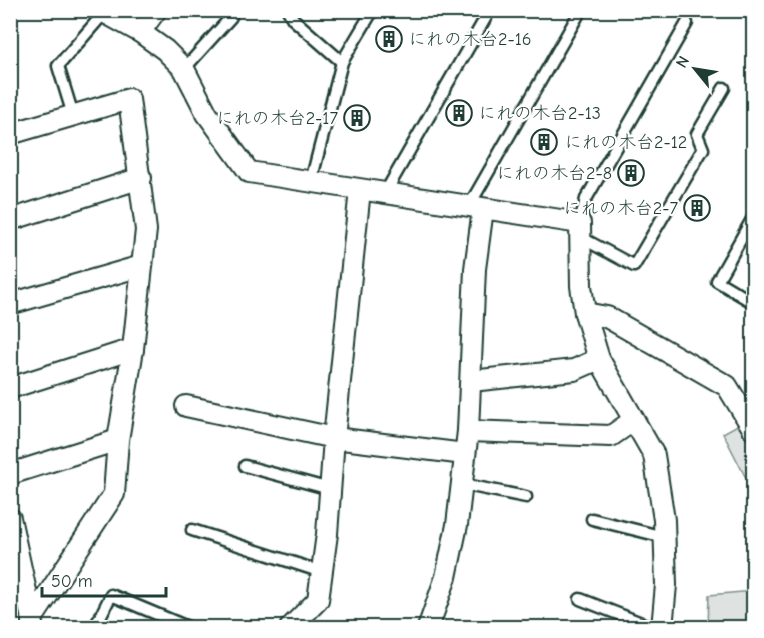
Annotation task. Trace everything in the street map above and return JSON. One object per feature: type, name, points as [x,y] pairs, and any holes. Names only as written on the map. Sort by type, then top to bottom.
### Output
[{"type":"street","points":[[140,32],[156,10]]},
{"type":"street","points":[[102,12],[140,32],[165,50],[184,69],[207,114],[249,172],[476,208],[580,230],[581,286],[585,313],[599,359],[654,455],[664,520],[666,585],[662,627]]},
{"type":"street","points":[[10,134],[129,99],[146,230],[133,349],[118,440],[114,494],[32,623]]},
{"type":"street","points":[[10,220],[141,178]]},
{"type":"street","points":[[290,627],[318,600],[327,534],[334,438],[360,190]]},
{"type":"street","points":[[429,627],[446,577],[458,525],[471,381],[476,208]]},
{"type":"street","points":[[10,304],[141,266]]},
{"type":"street","points":[[585,313],[607,317],[727,386],[753,430]]},
{"type":"street","points":[[10,388],[133,349]]},
{"type":"street","points":[[471,381],[574,370],[599,359]]},
{"type":"street","points":[[186,406],[334,438],[465,454]]},
{"type":"street","points":[[468,430],[611,436],[634,420]]},
{"type":"street","points":[[10,474],[118,440]]},
{"type":"street","points":[[10,518],[14,556],[32,623]]},
{"type":"lane","points":[[288,10],[293,19],[342,62]]},
{"type":"lane","points":[[311,181],[342,62],[372,10]]},
{"type":"lane","points":[[385,193],[490,10]]},
{"type":"lane","points":[[476,208],[581,10]]},
{"type":"lane","points":[[73,115],[58,66],[102,12]]},
{"type":"lane","points":[[184,69],[231,18]]},
{"type":"lane","points":[[687,23],[586,199],[580,230],[634,266],[702,149],[697,134],[724,88]]},
{"type":"lane","points":[[753,216],[717,281],[753,303]]},
{"type":"lane","points":[[245,466],[330,489]]},
{"type":"lane","points":[[461,484],[526,497]]},
{"type":"lane","points":[[592,519],[664,537]]},
{"type":"lane","points":[[192,530],[322,572]]},
{"type":"lane","points":[[95,627],[111,595],[190,627]]},
{"type":"lane","points":[[580,598],[654,627]]},
{"type":"shaded area","points":[[743,422],[753,440],[753,482],[748,482],[723,433]]},
{"type":"shaded area","points":[[753,591],[753,627],[708,627],[709,595]]},
{"type":"place","name":"にれの木台2-16","points":[[389,39]]},
{"type":"place","name":"にれの木台2-13","points":[[459,113]]},
{"type":"place","name":"にれの木台2-17","points":[[357,118]]},
{"type":"place","name":"にれの木台2-12","points":[[544,142]]},
{"type":"place","name":"にれの木台2-8","points":[[631,173]]},
{"type":"place","name":"にれの木台2-7","points":[[697,208]]}]
